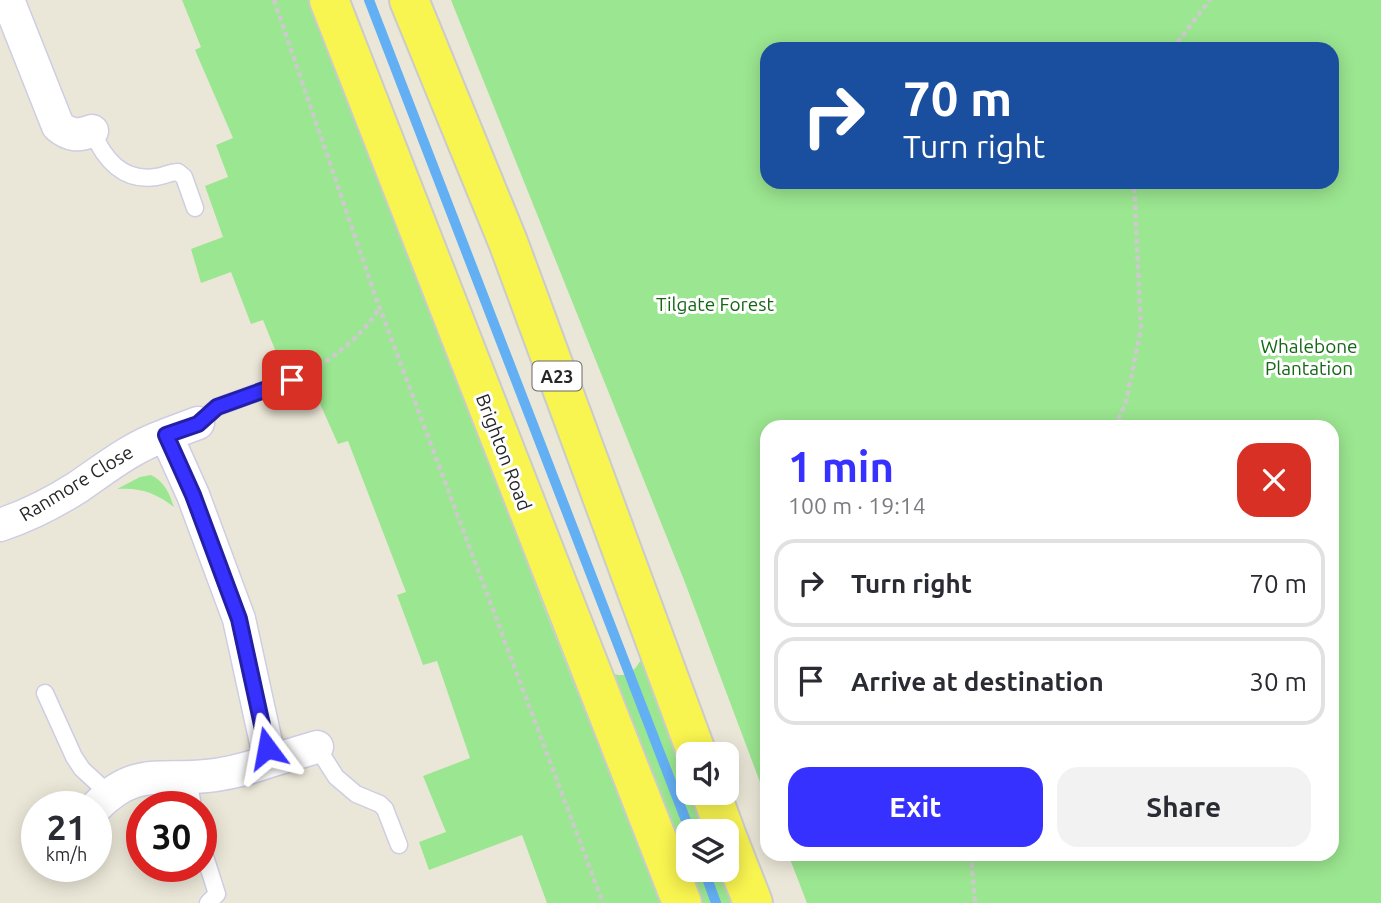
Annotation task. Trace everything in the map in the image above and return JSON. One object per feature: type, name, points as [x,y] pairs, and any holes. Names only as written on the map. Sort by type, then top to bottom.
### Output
[{"type":"main road","name":"Brighton Road","points":[[328,0],[682,903]]},
{"type":"main road","name":"A23","points":[[410,0],[508,242],[693,742]]},
{"type":"main road","points":[[739,867],[753,903]]},
{"type":"street","points":[[8,0],[58,126],[72,135],[92,131]]},
{"type":"street","name":"Ranmore Close","points":[[0,525],[77,488],[124,454],[198,424]]},
{"type":"street","points":[[166,435],[193,495],[239,619],[270,761]]},
{"type":"street","points":[[193,791],[225,773],[317,747]]},
{"type":"street","points":[[112,794],[137,780],[166,776],[189,791]]},
{"type":"lane","points":[[92,131],[101,151],[111,164],[122,171],[138,177],[157,177],[178,172],[184,177],[195,208]]},
{"type":"lane","points":[[198,424],[217,407],[292,380]]},
{"type":"lane","points":[[45,693],[74,757],[96,791]]},
{"type":"lane","points":[[317,747],[336,777],[356,794],[386,809],[400,845]]},
{"type":"lane","points":[[208,903],[217,894],[213,882]]},
{"type":"path","points":[[274,0],[380,308],[603,903]]},
{"type":"path","points":[[1177,42],[1210,0]]},
{"type":"path","points":[[1118,420],[1126,402],[1141,329],[1134,189]]},
{"type":"path","points":[[292,380],[330,359],[372,320],[380,308]]},
{"type":"path","points":[[972,861],[975,903]]},
{"type":"green space","points":[[182,0],[311,0],[548,618],[661,903],[547,903],[522,835],[429,870],[419,842],[446,832],[423,776],[470,758],[437,661],[423,665],[397,595],[406,592],[348,441],[338,444],[313,388],[294,356],[280,362],[263,320],[251,324],[231,272],[201,283],[191,249],[223,237],[205,186],[228,177],[216,145],[233,138],[195,50],[201,47]]},
{"type":"green space","name":"Tilgate Forest","points":[[451,0],[1381,0],[1381,903],[807,903],[791,861],[1339,861],[1339,420],[760,420],[760,782],[684,580]]},
{"type":"green space","points":[[151,475],[163,485],[174,507],[147,492],[117,489],[140,477]]},
{"type":"green space","points":[[641,660],[676,749],[676,805],[698,805],[703,819],[676,819],[676,844],[610,673],[628,674]]},
{"type":"green space","points":[[691,882],[727,882],[735,903],[699,903]]},
{"type":"waterway","points":[[369,0],[685,819]]},
{"type":"waterway","points":[[708,882],[716,903]]},
{"type":"route","points":[[267,748],[239,619],[224,573],[166,435],[198,424],[217,407],[292,380]]},
{"type":"park label","name":"Whalebone Plantation","points":[[1309,357]]}]
